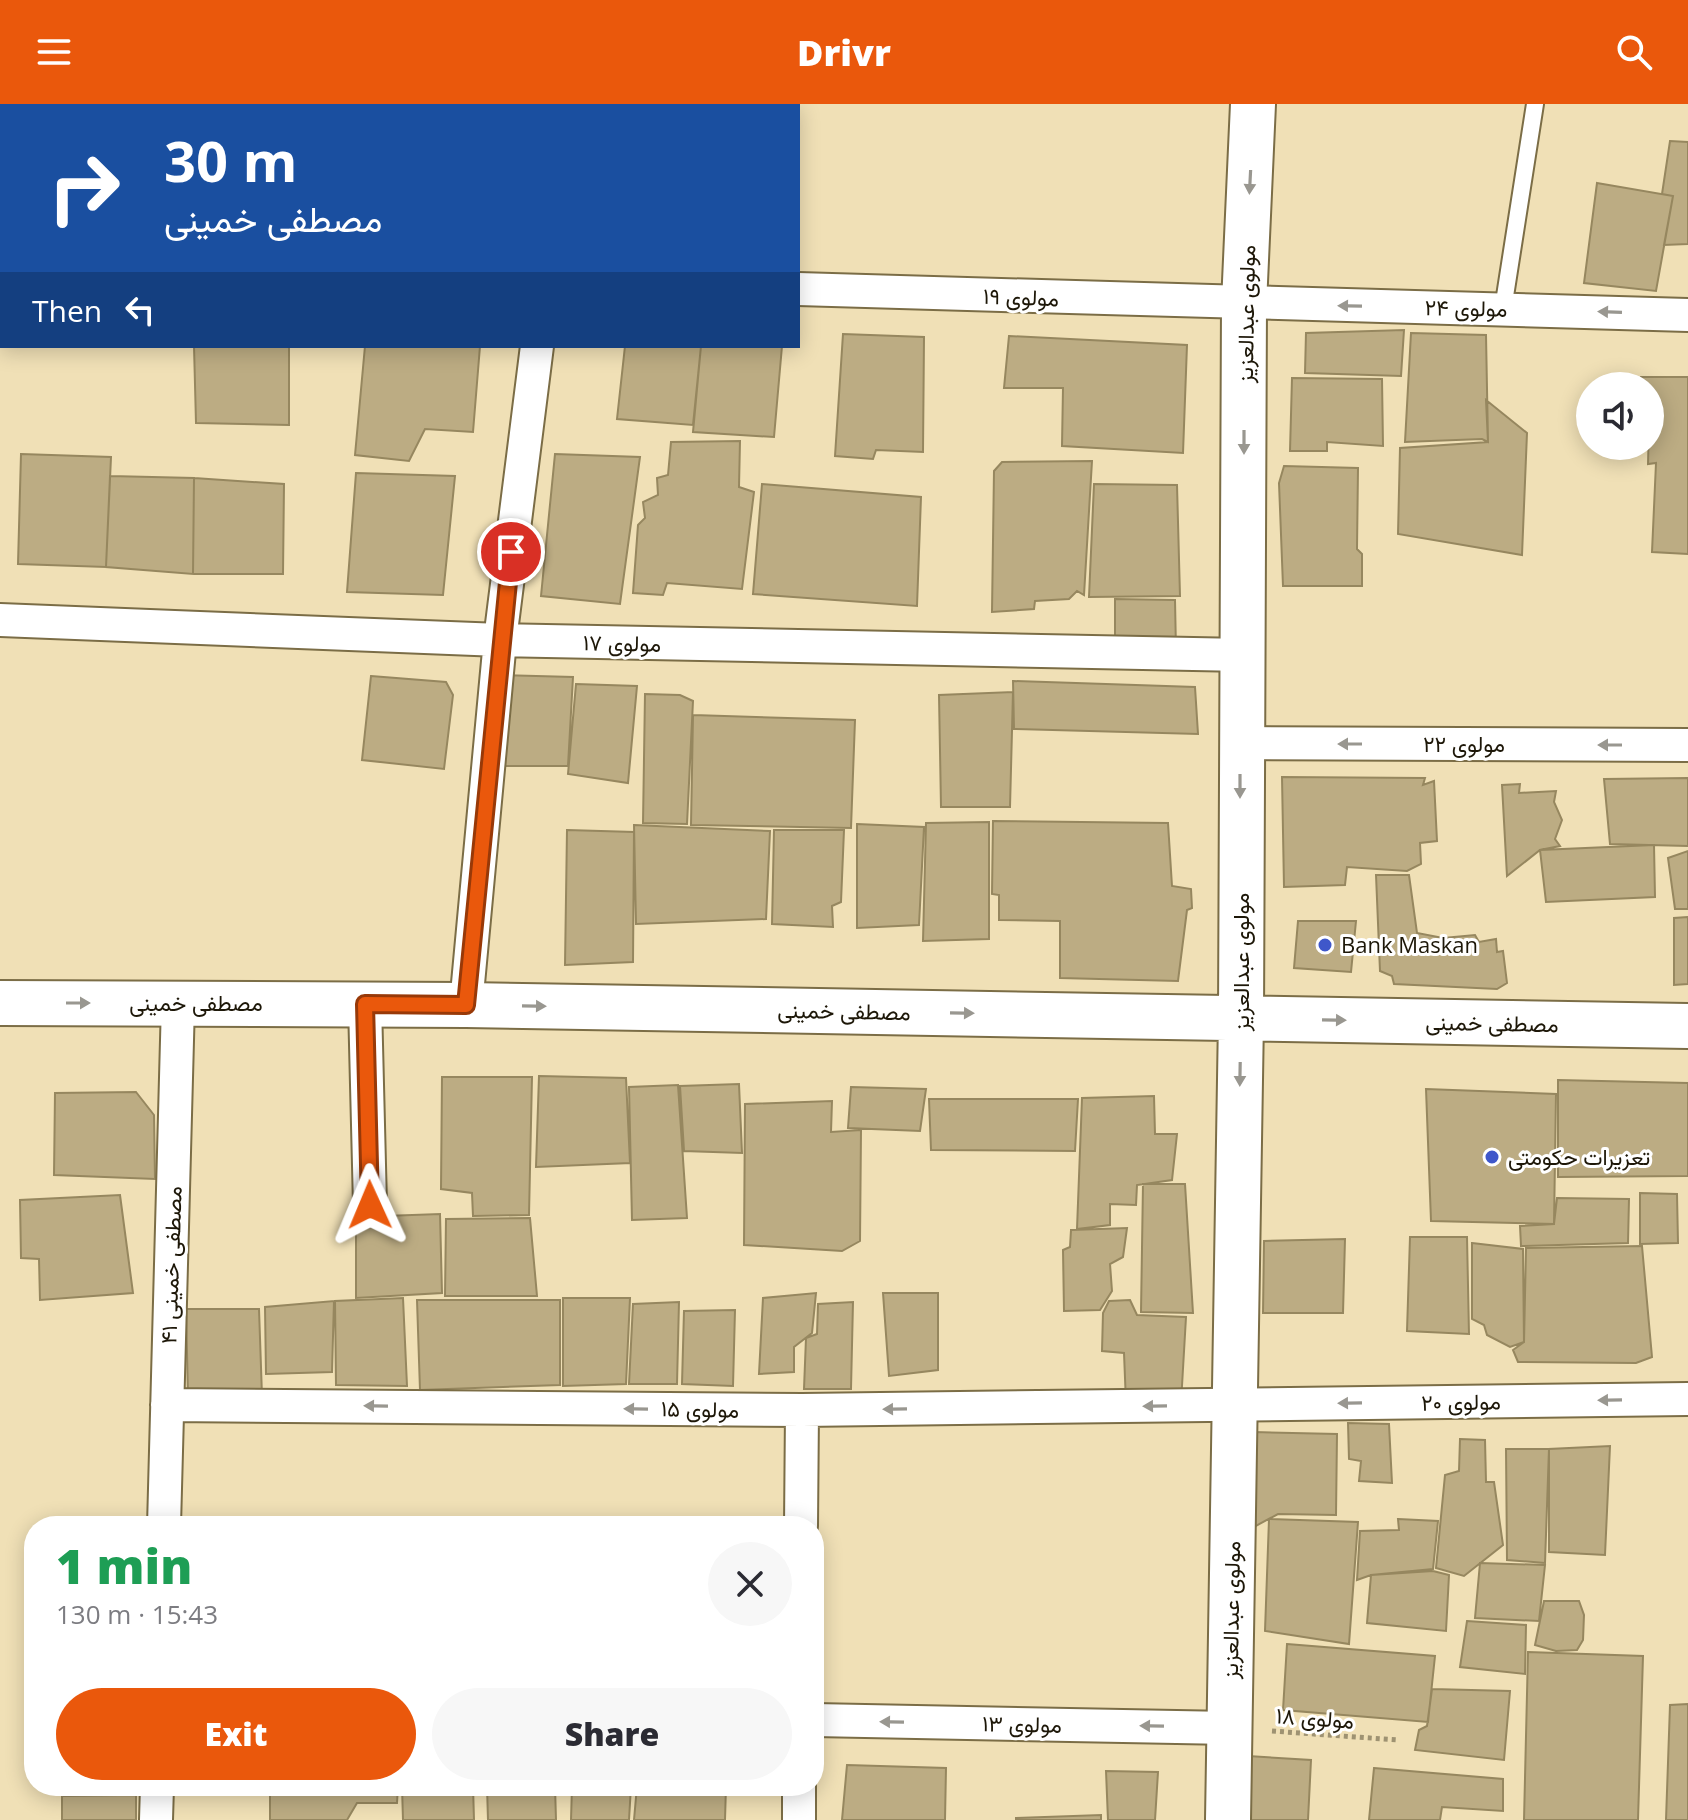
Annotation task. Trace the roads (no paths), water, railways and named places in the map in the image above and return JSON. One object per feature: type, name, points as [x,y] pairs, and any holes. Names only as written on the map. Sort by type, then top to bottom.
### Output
[{"type":"main road","name":"مولوی عبدالعزیز","points":[[1228,1820],[1241,1018],[1244,304],[1253,104]]},
{"type":"main road","name":"مصطفی خمینی","points":[[0,1003],[466,1005],[1688,1026]]},
{"type":"street","name":"مولوی ۱۹","points":[[800,289],[1244,304]]},
{"type":"street","name":"مولوی ۲۴","points":[[1244,304],[1688,315]]},
{"type":"street","points":[[466,1005],[500,640],[537,348]]},
{"type":"street","name":"مولوی ۱۷","points":[[0,620],[500,640],[1244,655]]},
{"type":"street","name":"مولوی ۲۲","points":[[1240,743],[1688,745]]},
{"type":"street","name":"مصطفی خمینی ۴۱","points":[[164,1516],[178,1003]]},
{"type":"street","points":[[365,1004],[370,1205]]},
{"type":"street","name":"مولوی ۲۰","points":[[1233,1405],[1688,1399]]},
{"type":"street","name":"مولوی ۱۵","points":[[167,1405],[802,1410],[1233,1405]]},
{"type":"street","points":[[801,1516],[802,1410]]},
{"type":"street","name":"مولوی ۱۳","points":[[824,1720],[1230,1728]]},
{"type":"street","points":[[156,1820],[157,1796]]},
{"type":"street","points":[[799,1796],[799,1820]]},
{"type":"lane","points":[[1503,309],[1535,104]]},
{"type":"place","name":"Bank Maskan","points":[[1325,945]]},
{"type":"place","name":"تعزیرات حکومتی","points":[[1492,1157]]}]
